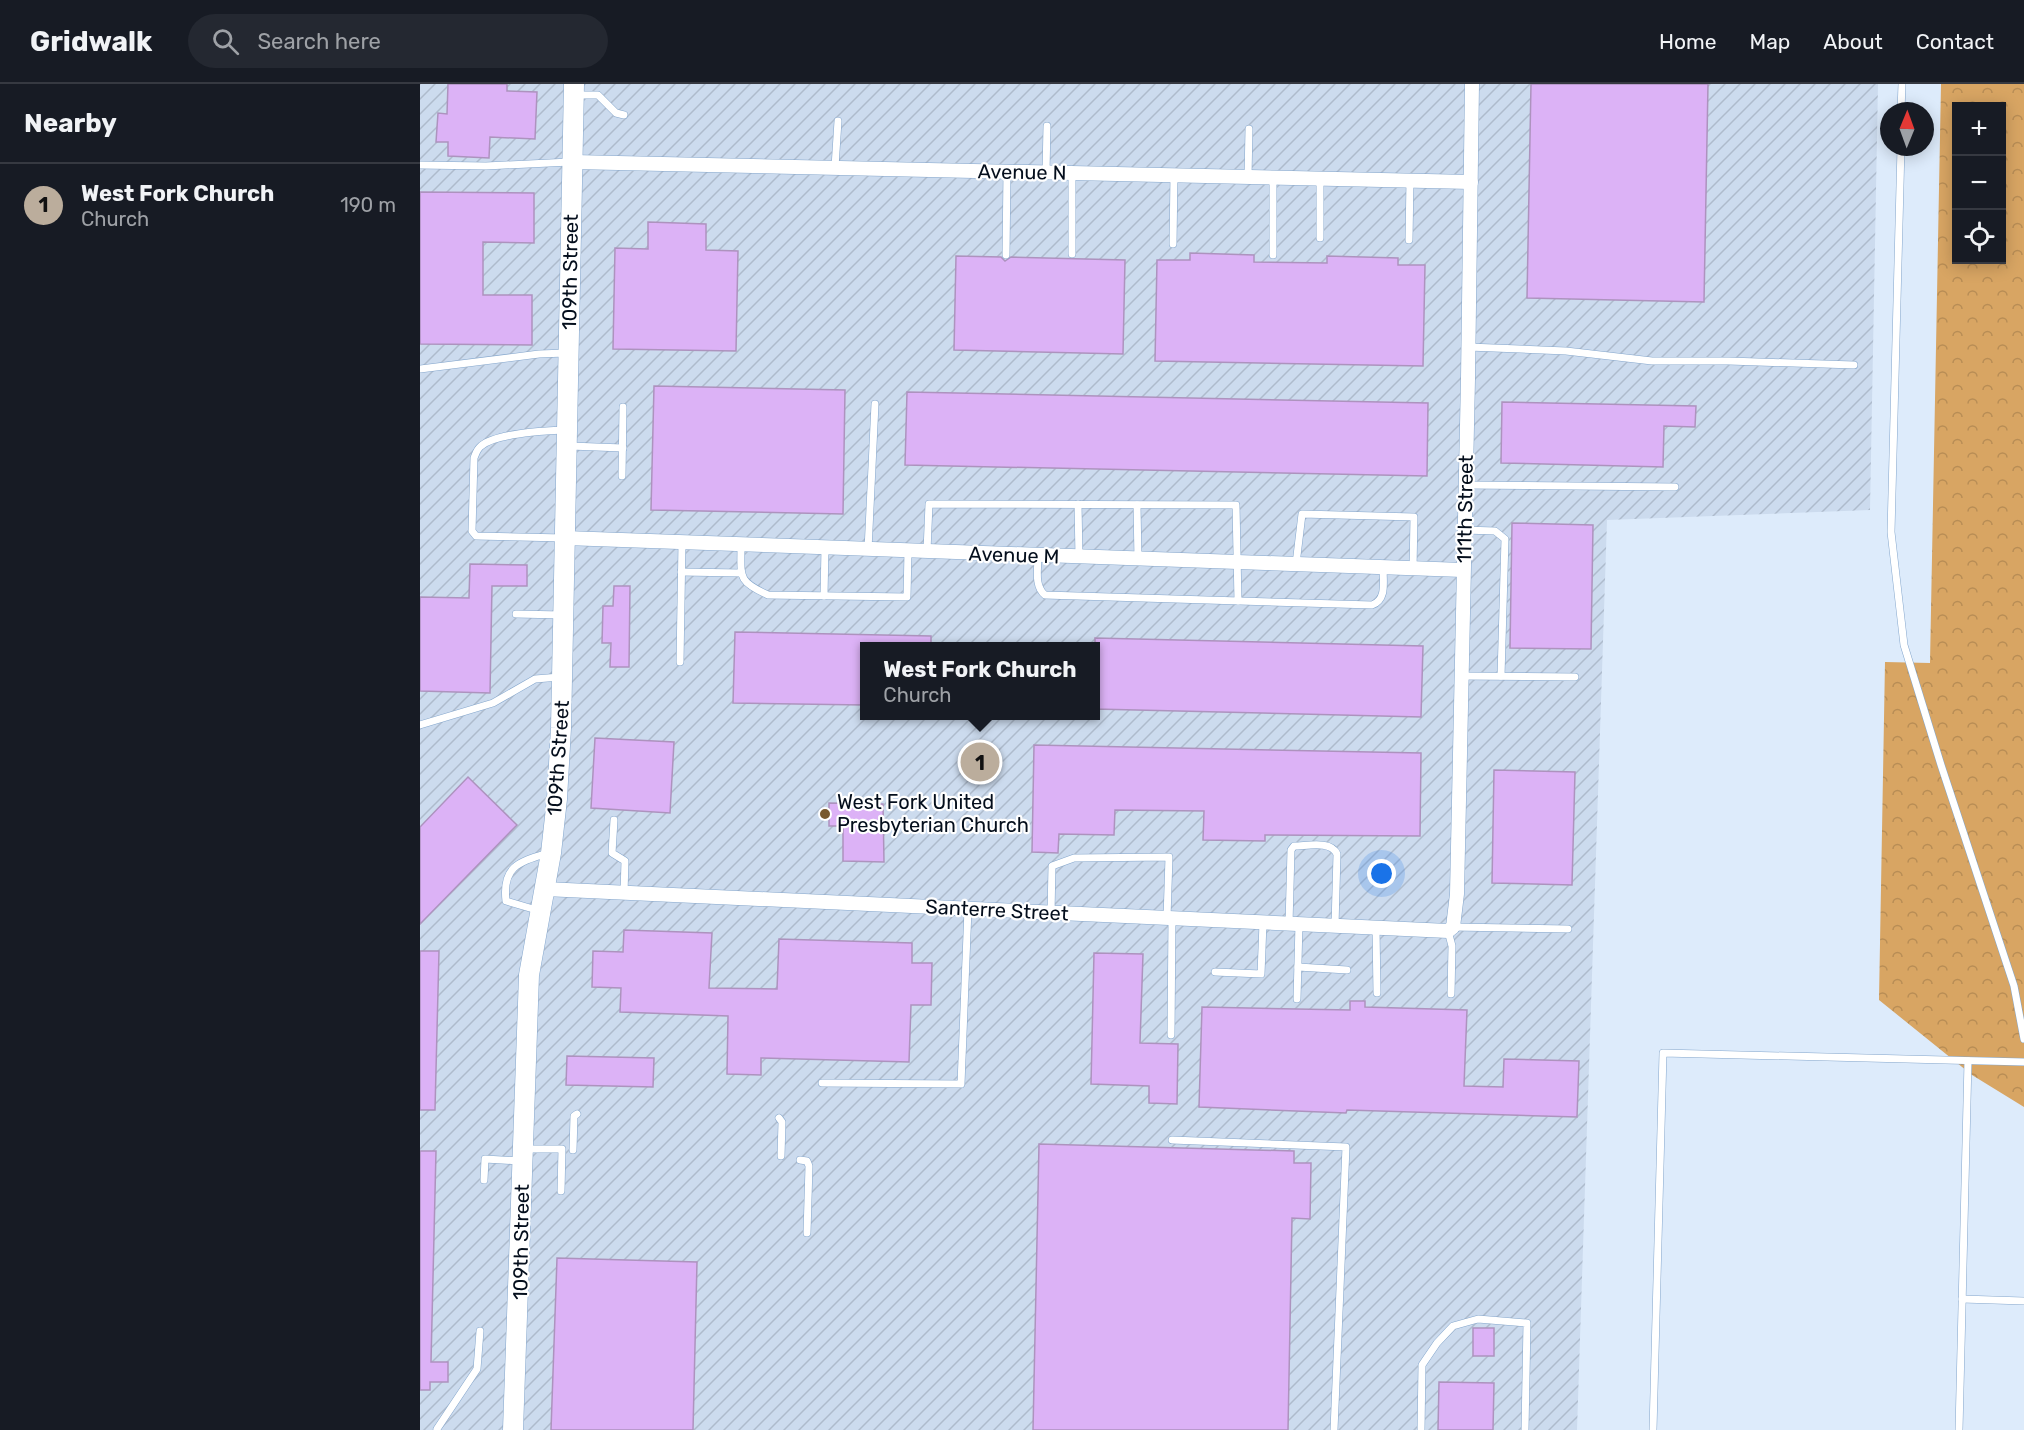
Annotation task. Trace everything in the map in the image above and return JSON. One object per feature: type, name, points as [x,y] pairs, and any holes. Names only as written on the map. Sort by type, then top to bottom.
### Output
[{"type":"street","name":"111th Street","points":[[1451,929],[1457,894],[1472,84]]},
{"type":"street","name":"109th Street","points":[[513,1430],[529,975],[545,889],[559,768],[574,89]]},
{"type":"street","name":"Avenue N","points":[[573,162],[1471,182]]},
{"type":"street","name":"Avenue M","points":[[565,538],[1463,570]]},
{"type":"street","name":"Santerre Street","points":[[545,889],[1376,928],[1451,929]]},
{"type":"lane","points":[[1901,102],[1902,84]]},
{"type":"lane","points":[[574,89],[598,95],[616,113],[624,115]]},
{"type":"lane","points":[[835,167],[838,121]]},
{"type":"lane","points":[[1046,172],[1047,126]]},
{"type":"lane","points":[[1248,177],[1249,129]]},
{"type":"lane","points":[[1900,156],[1891,531],[1904,645],[2014,986],[2024,1039]]},
{"type":"lane","points":[[420,165],[486,166],[573,162]]},
{"type":"lane","points":[[1006,255],[1007,172]]},
{"type":"lane","points":[[1072,173],[1072,254]]},
{"type":"lane","points":[[1173,244],[1174,175]]},
{"type":"lane","points":[[1273,255],[1274,177]]},
{"type":"lane","points":[[1320,179],[1320,238]]},
{"type":"lane","points":[[1409,240],[1410,180]]},
{"type":"lane","points":[[1468,347],[1566,351],[1652,361],[1854,365]]},
{"type":"lane","points":[[420,369],[538,354],[568,353]]},
{"type":"lane","points":[[868,550],[875,404]]},
{"type":"lane","points":[[622,476],[623,407]]},
{"type":"lane","points":[[565,538],[476,536],[472,531],[476,451],[482,445],[515,435],[567,438],[622,448]]},
{"type":"lane","points":[[1465,485],[1675,487]]},
{"type":"lane","points":[[927,552],[929,504],[1236,505],[1238,601]]},
{"type":"lane","points":[[1078,504],[1079,557]]},
{"type":"lane","points":[[1137,504],[1138,559]]},
{"type":"lane","points":[[1296,564],[1302,514],[1414,517],[1413,569]]},
{"type":"lane","points":[[1464,530],[1495,531],[1505,539],[1501,676]]},
{"type":"lane","points":[[680,662],[682,543]]},
{"type":"lane","points":[[741,545],[741,573],[748,586],[768,595],[907,597],[908,551]]},
{"type":"lane","points":[[824,596],[825,548]]},
{"type":"lane","points":[[1038,555],[1037,582],[1045,595],[1372,605],[1379,603],[1383,597],[1383,567]]},
{"type":"lane","points":[[681,572],[741,573]]},
{"type":"lane","points":[[516,614],[564,615]]},
{"type":"lane","points":[[1461,676],[1575,677]]},
{"type":"lane","points":[[420,725],[493,703],[535,680],[562,677]]},
{"type":"lane","points":[[614,820],[612,853],[625,861],[624,893]]},
{"type":"lane","points":[[1297,999],[1298,968],[1291,850],[1294,846],[1329,845],[1335,849],[1337,854],[1335,926]]},
{"type":"lane","points":[[541,911],[506,901],[505,887],[510,871],[521,862],[550,853]]},
{"type":"lane","points":[[1051,913],[1052,866],[1074,858],[1169,856],[1172,1035]]},
{"type":"lane","points":[[822,1083],[961,1084],[968,909]]},
{"type":"lane","points":[[1215,972],[1261,974],[1263,923]]},
{"type":"lane","points":[[1376,928],[1377,993]]},
{"type":"lane","points":[[1451,994],[1451,929],[1568,929]]},
{"type":"lane","points":[[1298,968],[1347,970]]},
{"type":"lane","points":[[1653,1430],[1663,1053],[2024,1062]]},
{"type":"lane","points":[[1959,1430],[1968,1061]]},
{"type":"lane","points":[[573,1150],[574,1116],[577,1114]]},
{"type":"lane","points":[[779,1118],[782,1122],[781,1156]]},
{"type":"lane","points":[[1172,1140],[1346,1147],[1334,1430]]},
{"type":"lane","points":[[484,1180],[485,1159],[562,1149],[561,1191]]},
{"type":"lane","points":[[800,1160],[807,1161],[809,1166],[807,1233]]},
{"type":"lane","points":[[1962,1299],[2024,1301]]},
{"type":"lane","points":[[1420,1430],[1422,1365],[1437,1343],[1453,1326],[1478,1319],[1527,1323],[1525,1430]]},
{"type":"lane","points":[[437,1429],[477,1369],[480,1331]]},
{"type":"shaded area","points":[[420,84],[1878,84],[1870,510],[1607,520],[1577,1430],[420,1430]]},
{"type":"green space","points":[[1941,84],[2024,84],[2024,1107],[1972,1075],[1879,1000],[1885,662],[1930,663]]},
{"type":"building","points":[[448,84],[507,84],[507,91],[537,92],[535,139],[490,137],[489,158],[448,156],[448,142],[436,142],[438,113],[447,114]]},
{"type":"building","points":[[1531,84],[1708,84],[1704,302],[1527,298]]},
{"type":"building","points":[[420,192],[534,193],[534,243],[483,242],[483,295],[532,295],[532,345],[420,344]]},
{"type":"building","points":[[648,222],[706,224],[706,250],[738,251],[736,351],[613,349],[615,248],[648,249]]},
{"type":"building","points":[[1190,253],[1254,255],[1254,262],[1327,263],[1327,256],[1398,258],[1398,265],[1425,265],[1423,366],[1155,361],[1157,260],[1190,260]]},
{"type":"building","points":[[956,256],[1001,257],[1005,261],[1011,257],[1125,260],[1123,354],[954,350]]},
{"type":"building","points":[[654,386],[845,390],[843,514],[651,510]]},
{"type":"building","points":[[907,392],[1428,403],[1427,476],[905,465]]},
{"type":"building","points":[[1502,402],[1696,406],[1695,427],[1664,426],[1663,467],[1501,463]]},
{"type":"building","points":[[1512,523],[1593,525],[1591,649],[1510,648]]},
{"type":"building","points":[[470,564],[527,565],[527,586],[492,586],[490,693],[420,691],[420,597],[469,598]]},
{"type":"building","points":[[614,586],[630,586],[629,667],[610,667],[611,643],[602,643],[603,606],[613,606]]},
{"type":"building","points":[[735,632],[931,636],[931,642],[860,642],[860,705],[733,703]]},
{"type":"building","points":[[1095,638],[1423,646],[1421,717],[1100,709],[1100,642],[1095,642]]},
{"type":"building","points":[[595,738],[674,742],[670,813],[591,808]]},
{"type":"building","points":[[1034,745],[1421,753],[1420,836],[1265,835],[1265,841],[1203,840],[1204,811],[1115,810],[1114,835],[1059,834],[1058,853],[1032,852]]},
{"type":"building","points":[[1494,770],[1575,772],[1572,885],[1492,883]]},
{"type":"building","points":[[468,777],[517,825],[420,924],[420,827]]},
{"type":"building","points":[[829,803],[883,804],[884,862],[843,861],[843,826],[829,826]]},
{"type":"building","points":[[624,930],[712,933],[709,988],[777,989],[779,939],[912,943],[912,963],[932,963],[931,1005],[911,1005],[909,1062],[761,1058],[761,1075],[727,1074],[728,1016],[620,1012],[621,988],[592,987],[593,951],[623,952]]},
{"type":"building","points":[[420,951],[439,951],[435,1110],[420,1110]]},
{"type":"building","points":[[1094,953],[1143,954],[1140,1043],[1178,1044],[1177,1104],[1149,1103],[1149,1086],[1091,1084]]},
{"type":"building","points":[[1350,1001],[1365,1001],[1365,1007],[1467,1010],[1464,1086],[1503,1087],[1504,1059],[1579,1061],[1577,1117],[1347,1110],[1346,1113],[1199,1107],[1202,1007],[1350,1010]]},
{"type":"building","points":[[567,1056],[654,1058],[653,1087],[566,1085]]},
{"type":"building","points":[[1039,1144],[1294,1151],[1294,1163],[1311,1163],[1310,1219],[1292,1218],[1288,1430],[1033,1430]]},
{"type":"building","points":[[420,1151],[436,1151],[431,1362],[448,1362],[448,1382],[430,1382],[430,1390],[420,1390]]},
{"type":"building","points":[[557,1258],[697,1262],[693,1430],[551,1430]]},
{"type":"building","points":[[1473,1328],[1494,1328],[1494,1356],[1473,1356]]},
{"type":"building","points":[[1439,1382],[1494,1383],[1493,1430],[1438,1430]]},
{"type":"place","name":"West Fork Church","points":[[980,762]]},
{"type":"place","name":"West Fork United Presbyterian Church","points":[[825,814]]}]
